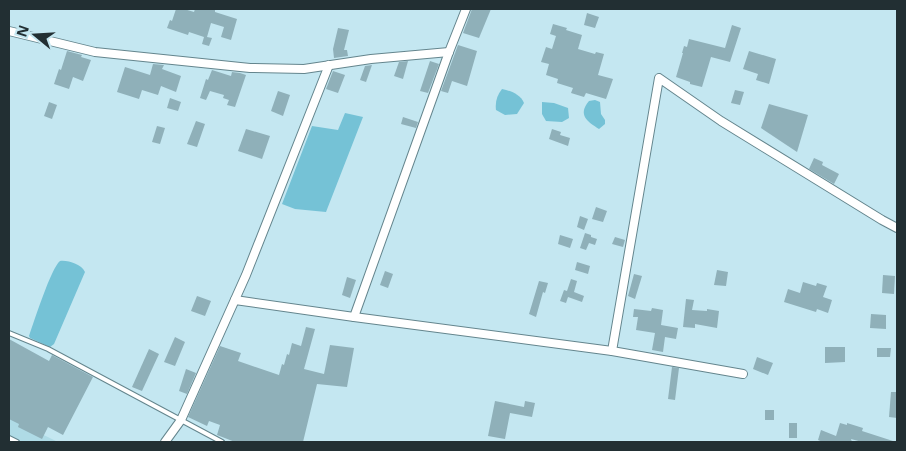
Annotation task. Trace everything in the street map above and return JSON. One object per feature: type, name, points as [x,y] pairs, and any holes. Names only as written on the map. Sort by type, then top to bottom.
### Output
[{"type":"street","points":[[354,317],[466,9]]},
{"type":"street","points":[[9,31],[94,52],[250,68],[304,69],[372,59],[449,52]]},
{"type":"street","points":[[166,442],[181,420],[246,275],[329,65]]},
{"type":"street","points":[[612,351],[659,78],[721,121],[897,228]]},
{"type":"street","points":[[235,300],[612,351],[743,374]]},
{"type":"lane","points":[[9,333],[48,349],[222,442]]},
{"type":"lane","points":[[9,438],[17,442]]},
{"type":"shaded area","points":[[502,89],[515,93],[524,103],[517,114],[505,115],[496,110],[497,99]]},
{"type":"shaded area","points":[[595,100],[600,102],[601,114],[605,120],[605,124],[599,129],[585,118],[584,114],[589,101]]},
{"type":"shaded area","points":[[542,102],[554,103],[568,108],[569,118],[562,122],[546,121],[542,114]]},
{"type":"shaded area","points":[[345,113],[363,117],[326,212],[295,209],[282,204],[312,126],[338,130]]},
{"type":"shaded area","points":[[60,261],[74,263],[85,272],[54,344],[50,347],[29,336],[52,274]]},
{"type":"shaded area","points":[[9,418],[58,442],[9,442]]},
{"type":"building","points":[[176,9],[194,12],[195,9],[212,9],[215,12],[237,19],[231,40],[221,37],[224,27],[211,23],[207,37],[212,38],[209,46],[202,44],[204,37],[189,32],[188,35],[167,28],[170,20],[172,21]]},
{"type":"building","points":[[472,9],[491,9],[479,38],[463,33]]},
{"type":"building","points":[[587,13],[599,17],[595,28],[584,25]]},
{"type":"building","points":[[553,24],[582,35],[578,49],[595,54],[596,52],[604,54],[598,75],[613,79],[606,99],[586,93],[584,97],[571,93],[573,88],[557,83],[558,79],[546,75],[549,64],[541,62],[546,47],[552,49],[556,36],[550,34]]},
{"type":"building","points":[[732,25],[741,28],[730,62],[711,57],[702,87],[690,84],[690,82],[676,77],[684,46],[687,47],[689,39],[725,48]]},
{"type":"building","points":[[338,28],[349,30],[344,50],[347,50],[348,56],[334,58],[333,49]]},
{"type":"building","points":[[458,45],[477,51],[467,86],[452,81],[448,93],[441,91]]},
{"type":"building","points":[[67,51],[82,55],[81,57],[91,60],[83,81],[73,77],[69,89],[54,84]]},
{"type":"building","points":[[749,51],[776,59],[769,84],[756,80],[758,74],[743,69]]},
{"type":"building","points":[[408,61],[403,79],[394,76],[399,62]]},
{"type":"building","points":[[430,61],[439,64],[428,93],[420,91]]},
{"type":"building","points":[[153,64],[164,65],[162,69],[181,76],[176,92],[161,86],[158,95],[142,90],[139,99],[117,92],[125,67],[150,75]]},
{"type":"building","points":[[372,65],[366,82],[360,80],[365,66]]},
{"type":"building","points":[[212,70],[231,76],[232,72],[246,75],[235,107],[227,105],[229,100],[223,98],[224,95],[210,91],[206,100],[200,98],[206,79],[208,80]]},
{"type":"building","points":[[333,71],[345,75],[338,93],[326,89]]},
{"type":"building","points":[[735,90],[744,92],[740,105],[731,103]]},
{"type":"building","points":[[278,91],[290,95],[283,116],[271,111]]},
{"type":"building","points":[[170,98],[181,102],[178,111],[167,108]]},
{"type":"building","points":[[49,102],[57,105],[52,119],[44,116]]},
{"type":"building","points":[[769,104],[808,115],[797,152],[761,128]]},
{"type":"building","points":[[403,117],[418,122],[416,128],[401,124]]},
{"type":"building","points":[[196,121],[205,124],[197,147],[187,144]]},
{"type":"building","points":[[157,126],[165,128],[160,144],[152,142]]},
{"type":"building","points":[[246,129],[270,136],[262,159],[238,151]]},
{"type":"building","points":[[552,129],[561,132],[560,135],[570,138],[568,146],[549,139]]},
{"type":"building","points":[[814,158],[823,162],[822,165],[839,174],[834,184],[809,169]]},
{"type":"building","points":[[596,207],[607,211],[603,222],[592,219]]},
{"type":"building","points":[[580,216],[588,219],[584,230],[577,227]]},
{"type":"building","points":[[585,233],[597,239],[595,245],[589,243],[586,250],[580,248]]},
{"type":"building","points":[[560,235],[573,239],[570,248],[558,244]]},
{"type":"building","points":[[615,237],[625,240],[623,247],[612,244]]},
{"type":"building","points":[[577,262],[590,266],[588,274],[575,270]]},
{"type":"building","points":[[717,270],[728,272],[726,286],[714,285]]},
{"type":"building","points":[[385,271],[393,274],[388,288],[380,285]]},
{"type":"building","points":[[634,274],[642,276],[635,299],[628,296]]},
{"type":"building","points":[[883,275],[895,276],[894,294],[882,293]]},
{"type":"building","points":[[347,277],[356,280],[350,298],[342,295]]},
{"type":"building","points":[[571,279],[577,281],[574,292],[584,296],[582,302],[568,297],[566,303],[560,301],[564,290],[567,291]]},
{"type":"building","points":[[539,281],[548,283],[545,293],[543,292],[536,317],[529,314]]},
{"type":"building","points":[[803,282],[816,286],[817,283],[827,286],[823,297],[832,300],[828,313],[817,309],[816,312],[784,302],[788,289],[800,293]]},
{"type":"building","points":[[197,296],[211,301],[205,316],[191,311]]},
{"type":"building","points":[[686,299],[694,300],[692,310],[707,311],[707,309],[719,311],[717,328],[695,324],[695,328],[683,327]]},
{"type":"building","points":[[652,308],[663,310],[661,325],[678,328],[676,339],[665,337],[663,352],[652,350],[655,333],[636,330],[638,317],[633,317],[634,309],[651,311]]},
{"type":"building","points":[[871,314],[886,315],[886,329],[870,328]]},
{"type":"building","points":[[306,327],[315,329],[304,369],[324,374],[330,345],[354,348],[347,387],[317,384],[303,442],[235,442],[217,435],[220,425],[209,421],[207,426],[188,417],[220,346],[241,353],[238,361],[279,375],[287,354],[289,355],[292,343],[301,346]]},
{"type":"building","points":[[175,337],[185,342],[175,366],[164,362]]},
{"type":"building","points":[[9,339],[49,361],[52,355],[93,377],[63,435],[48,427],[42,439],[18,427],[19,424],[9,419]]},
{"type":"building","points":[[825,347],[845,347],[845,362],[825,363]]},
{"type":"building","points":[[877,348],[891,348],[890,357],[877,357]]},
{"type":"building","points":[[149,349],[159,354],[142,391],[132,387]]},
{"type":"building","points":[[757,357],[773,363],[768,375],[753,369]]},
{"type":"building","points":[[672,367],[679,368],[675,400],[668,399]]},
{"type":"building","points":[[186,369],[196,373],[187,394],[179,391]]},
{"type":"building","points":[[891,392],[897,392],[897,418],[889,417]]},
{"type":"building","points":[[495,401],[524,407],[525,401],[535,403],[532,417],[510,413],[505,439],[488,436]]},
{"type":"building","points":[[765,410],[774,410],[774,420],[765,420]]},
{"type":"building","points":[[789,423],[797,423],[797,438],[789,438]]},
{"type":"building","points":[[840,423],[863,428],[862,431],[893,441],[862,442],[851,439],[852,442],[823,442],[818,440],[821,430],[836,436]]}]
